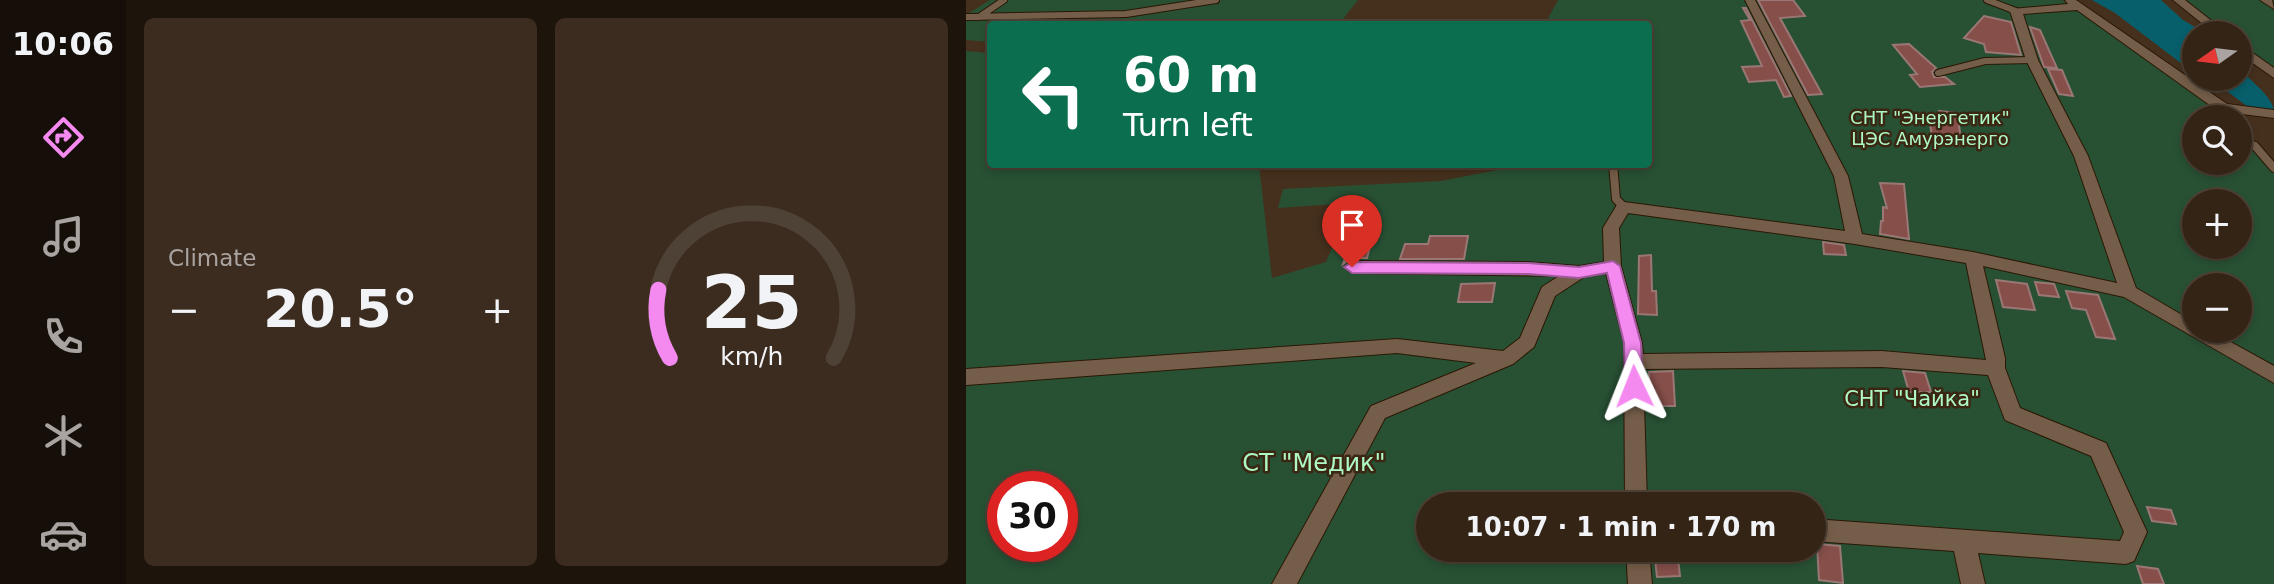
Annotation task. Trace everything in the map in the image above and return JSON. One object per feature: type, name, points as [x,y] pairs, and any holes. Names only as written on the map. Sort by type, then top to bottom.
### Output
[{"type":"street","points":[[1750,0],[1842,176],[1855,237]]},
{"type":"street","points":[[2178,0],[2205,21]]},
{"type":"street","points":[[2265,0],[2274,6]]},
{"type":"street","points":[[2129,292],[2081,156],[2032,60],[2016,11],[2073,4],[2136,45],[2216,105]]},
{"type":"street","points":[[2252,57],[2274,74]]},
{"type":"street","points":[[2252,114],[2274,114]]},
{"type":"street","points":[[1636,492],[1633,343],[1613,266],[1611,228],[1624,207],[1855,237],[1973,258],[2129,292],[2182,323]]},
{"type":"street","points":[[1826,531],[2126,553],[2136,532],[2099,450],[2012,414],[1995,368],[1996,358],[1973,258]]},
{"type":"street","points":[[1352,267],[1528,268],[1579,272],[1613,266]]},
{"type":"street","points":[[1284,584],[1378,412],[1506,359],[1527,342],[1548,292],[1579,272]]},
{"type":"street","points":[[2218,343],[2274,375]]},
{"type":"street","points":[[966,377],[1396,346],[1506,359]]},
{"type":"street","points":[[1633,362],[1882,359],[1995,368]]},
{"type":"street","points":[[1964,542],[1973,584]]},
{"type":"street","points":[[1639,562],[1640,584]]},
{"type":"lane","points":[[979,17],[1004,0]]},
{"type":"lane","points":[[1154,8],[1164,0]]},
{"type":"lane","points":[[966,17],[1126,14],[1216,0]]},
{"type":"lane","points":[[1987,0],[2016,11]]},
{"type":"lane","points":[[1938,73],[1967,62],[2000,58],[2032,60]]},
{"type":"lane","points":[[2252,142],[2274,167]]},
{"type":"lane","points":[[1613,168],[1616,200],[1624,207]]},
{"type":"green space","points":[[990,0],[1358,0],[1341,21],[987,21],[987,42],[966,40],[966,15]]},
{"type":"green space","points":[[1558,0],[2062,0],[2182,79],[2182,91],[2197,91],[2213,105],[2182,105],[2182,175],[2252,175],[2252,147],[2274,174],[2274,584],[966,584],[966,51],[987,53],[987,168],[1259,168],[1272,278],[1326,262],[1351,203],[1278,208],[1283,189],[1441,181],[1508,168],[1652,168],[1652,21],[1547,21]]},
{"type":"green space","points":[[2181,0],[2274,0],[2274,70],[2252,53],[2252,21],[2210,21]]},
{"type":"water","points":[[2092,0],[2161,0],[2185,21],[2182,21],[2182,64],[2115,13]]},
{"type":"water","points":[[2252,81],[2270,100],[2274,112],[2252,108],[2252,105],[2245,105],[2227,91],[2252,91]]},
{"type":"building","points":[[1758,0],[1793,0],[1805,16],[1780,18],[1822,94],[1808,95]]},
{"type":"building","points":[[1743,8],[1746,8],[1791,96],[1784,97],[1776,80],[1749,82],[1742,67],[1762,66],[1741,21],[1750,20]]},
{"type":"building","points":[[1984,16],[2011,22],[2021,55],[1986,52],[1984,44],[1964,38]]},
{"type":"building","points":[[2030,27],[2040,30],[2057,68],[2044,67]]},
{"type":"building","points":[[1909,44],[1936,68],[1932,72],[1934,77],[1945,77],[1954,84],[1920,87],[1910,75],[1917,74],[1893,45]]},
{"type":"building","points":[[2048,69],[2062,70],[2073,96],[2059,94]]},
{"type":"building","points":[[1939,111],[1957,113],[1962,145],[1932,138],[1929,115],[1940,116]]},
{"type":"building","points":[[1880,183],[1904,184],[1909,239],[1880,234],[1883,207],[1887,208]]},
{"type":"building","points":[[1357,224],[1376,224],[1367,258],[1352,258],[1343,264]]},
{"type":"building","points":[[1430,236],[1468,236],[1464,259],[1400,259],[1405,244],[1428,244]]},
{"type":"building","points":[[1823,242],[1844,245],[1846,255],[1824,254]]},
{"type":"building","points":[[1651,255],[1652,291],[1656,291],[1657,315],[1638,314],[1639,256]]},
{"type":"building","points":[[1996,280],[2027,284],[2035,310],[2003,307]]},
{"type":"building","points":[[2035,282],[2054,284],[2059,297],[2039,295]]},
{"type":"building","points":[[1495,283],[1492,302],[1458,302],[1461,284]]},
{"type":"building","points":[[2066,291],[2098,295],[2115,339],[2096,337],[2086,310],[2072,308]]},
{"type":"building","points":[[1673,371],[1675,406],[1650,406],[1649,372]]},
{"type":"building","points":[[1903,371],[1925,373],[1931,392],[1909,392]]},
{"type":"building","points":[[2147,507],[2171,510],[2176,524],[2152,521]]},
{"type":"building","points":[[1826,545],[1840,546],[1843,583],[1819,580],[1818,562],[1826,562]]},
{"type":"building","points":[[1655,562],[1678,562],[1680,576],[1657,577]]},
{"type":"building","points":[[2137,566],[2158,569],[2164,584],[2143,584]]},
{"type":"route","points":[[1352,267],[1528,268],[1579,272],[1613,266],[1633,343],[1634,386]]},
{"type":"park label","name":"СНТ \"Энергетик\" ЦЭС Амурэнерго","points":[[1930,127]]},
{"type":"park label","name":"СНТ \"Чайка\"","points":[[1912,399]]},
{"type":"park label","name":"СТ \"Медик\"","points":[[1314,463]]}]
